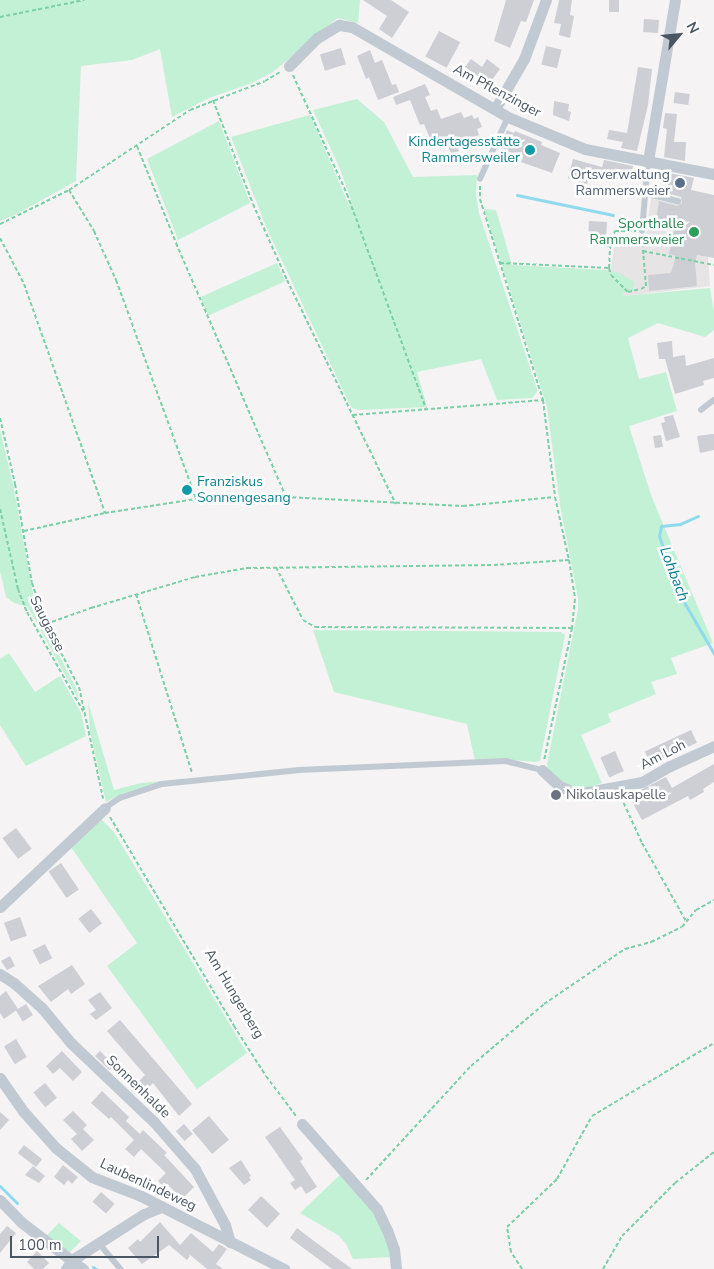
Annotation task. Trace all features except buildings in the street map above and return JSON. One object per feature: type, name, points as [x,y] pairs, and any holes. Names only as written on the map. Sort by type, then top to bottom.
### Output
[{"type":"street","points":[[495,109],[524,59],[546,0]]},
{"type":"street","points":[[648,161],[675,0]]},
{"type":"street","name":"Am Pflenzinger","points":[[289,66],[317,38],[339,25],[352,27],[508,117],[585,150],[714,174]]},
{"type":"street","name":"Am Loh","points":[[542,770],[558,785],[577,794],[642,782],[670,766],[714,746]]},
{"type":"street","points":[[0,907],[105,808]]},
{"type":"street","name":"Sonnenhalde","points":[[0,974],[14,983],[42,1008],[71,1043],[154,1122],[178,1149],[195,1170],[225,1224],[230,1242]]},
{"type":"street","name":"Laubenlindeweg","points":[[0,1078],[23,1111],[50,1140],[92,1177],[161,1207],[284,1269]]},
{"type":"street","points":[[302,1124],[377,1209],[394,1249],[396,1269]]},
{"type":"street","points":[[0,1200],[20,1222],[69,1265],[83,1269]]},
{"type":"street","points":[[69,1265],[144,1214],[161,1207]]},
{"type":"lane","points":[[480,179],[508,117]]},
{"type":"lane","points":[[642,230],[648,161]]},
{"type":"lane","points":[[645,193],[678,201]]},
{"type":"lane","points":[[701,410],[714,400]]},
{"type":"lane","points":[[105,808],[120,798],[162,784],[299,770],[506,761],[542,770]]},
{"type":"lane","points":[[99,1244],[121,1269]]},
{"type":"path","points":[[0,17],[84,0]]},
{"type":"path","points":[[0,224],[69,190],[190,110],[265,81],[289,66],[347,194],[426,409]]},
{"type":"path","points":[[213,100],[253,204],[396,504]]},
{"type":"path","points":[[136,146],[286,497]]},
{"type":"path","points":[[480,179],[480,199],[543,400],[554,497],[569,560],[575,599],[572,628],[542,770]]},
{"type":"path","points":[[69,190],[94,231],[116,280],[196,499]]},
{"type":"path","points":[[642,230],[646,286],[628,292],[611,275],[609,268],[610,246],[615,231],[642,230]]},
{"type":"path","points":[[0,238],[24,284],[105,513]]},
{"type":"path","points":[[643,251],[714,265]]},
{"type":"path","points":[[500,263],[609,268]]},
{"type":"path","points":[[353,416],[543,400]]},
{"type":"path","name":"Am Hungerberg","points":[[0,418],[24,531],[32,582],[46,624],[79,687],[105,808],[234,1026],[266,1076],[302,1124]]},
{"type":"path","points":[[24,531],[105,513],[196,499],[286,497],[463,506],[554,497]]},
{"type":"path","name":"Saugasse","points":[[0,509],[18,589],[27,612],[84,712]]},
{"type":"path","points":[[46,624],[136,594],[195,577],[247,568],[494,564],[569,560]]},
{"type":"path","points":[[276,567],[303,620],[316,627],[572,628]]},
{"type":"path","points":[[136,594],[195,780]]},
{"type":"path","points":[[616,788],[642,843],[686,921]]},
{"type":"path","points":[[359,1187],[471,1066],[544,1004],[625,949],[651,942],[682,928],[696,910],[714,900]]},
{"type":"path","points":[[522,1269],[511,1252],[507,1227],[557,1179],[592,1116],[714,1043]]},
{"type":"path","points":[[603,1269],[622,1236],[676,1183],[714,1152]]},
{"type":"shaded area","points":[[652,192],[690,200],[697,255],[708,257],[710,286],[623,296],[606,270],[611,270],[615,239],[645,240]]},
{"type":"green space","points":[[0,0],[360,0],[358,23],[338,18],[273,72],[252,83],[209,98],[172,117],[160,49],[132,60],[81,66],[76,181],[17,214],[0,221]]},
{"type":"green space","points":[[357,99],[384,122],[413,177],[477,175],[476,194],[479,213],[537,389],[532,398],[497,400],[481,359],[417,372],[427,407],[360,410],[352,408],[349,403],[267,229],[231,137],[310,115],[349,205],[352,203],[340,169],[313,110]]},
{"type":"green space","points":[[219,121],[250,203],[178,240],[147,159]]},
{"type":"green space","points":[[484,209],[496,210],[512,265],[606,270],[619,273],[634,282],[633,291],[623,293],[623,296],[710,288],[714,311],[714,330],[705,337],[658,323],[628,338],[639,379],[666,372],[677,411],[629,426],[651,495],[713,643],[671,658],[677,674],[651,682],[656,694],[608,714],[611,722],[581,735],[602,783],[580,790],[548,774],[547,764],[578,609],[578,598],[560,505],[547,407]]},
{"type":"green space","points":[[277,263],[285,281],[208,315],[200,297]]},
{"type":"green space","points":[[0,430],[13,484],[35,604],[41,620],[77,690],[79,700],[28,607],[14,603],[6,597],[0,571]]},
{"type":"green space","points":[[313,630],[561,632],[565,635],[540,761],[504,759],[475,761],[467,724],[334,692]]},
{"type":"green space","points":[[9,653],[35,692],[60,676],[81,713],[86,736],[26,766],[0,725],[0,659]]},
{"type":"green space","points":[[88,702],[114,790],[141,783],[185,779],[118,796],[106,802],[90,732]]},
{"type":"green space","points":[[101,819],[114,832],[247,1053],[197,1089],[107,966],[137,943],[71,847]]},
{"type":"green space","points":[[343,1172],[370,1204],[393,1257],[353,1259],[346,1244],[338,1235],[300,1213]]},
{"type":"green space","points":[[59,1223],[81,1241],[68,1254],[45,1237]]},
{"type":"waterway","points":[[517,195],[613,215]]},
{"type":"waterway","name":"Lohbach","points":[[698,516],[680,524],[661,526],[659,536],[681,597],[714,654]]},
{"type":"waterway","points":[[0,1186],[17,1203]]},
{"type":"place","name":"Kindertagesstätte Rammersweiler","points":[[530,150]]},
{"type":"place","name":"Ortsverwaltung Rammersweier","points":[[680,183]]},
{"type":"place","name":"Sporthalle Rammersweier","points":[[694,232]]},
{"type":"place","name":"Franziskus Sonnengesang","points":[[187,490]]},
{"type":"place","name":"Nikolauskapelle","points":[[556,795]]}]
